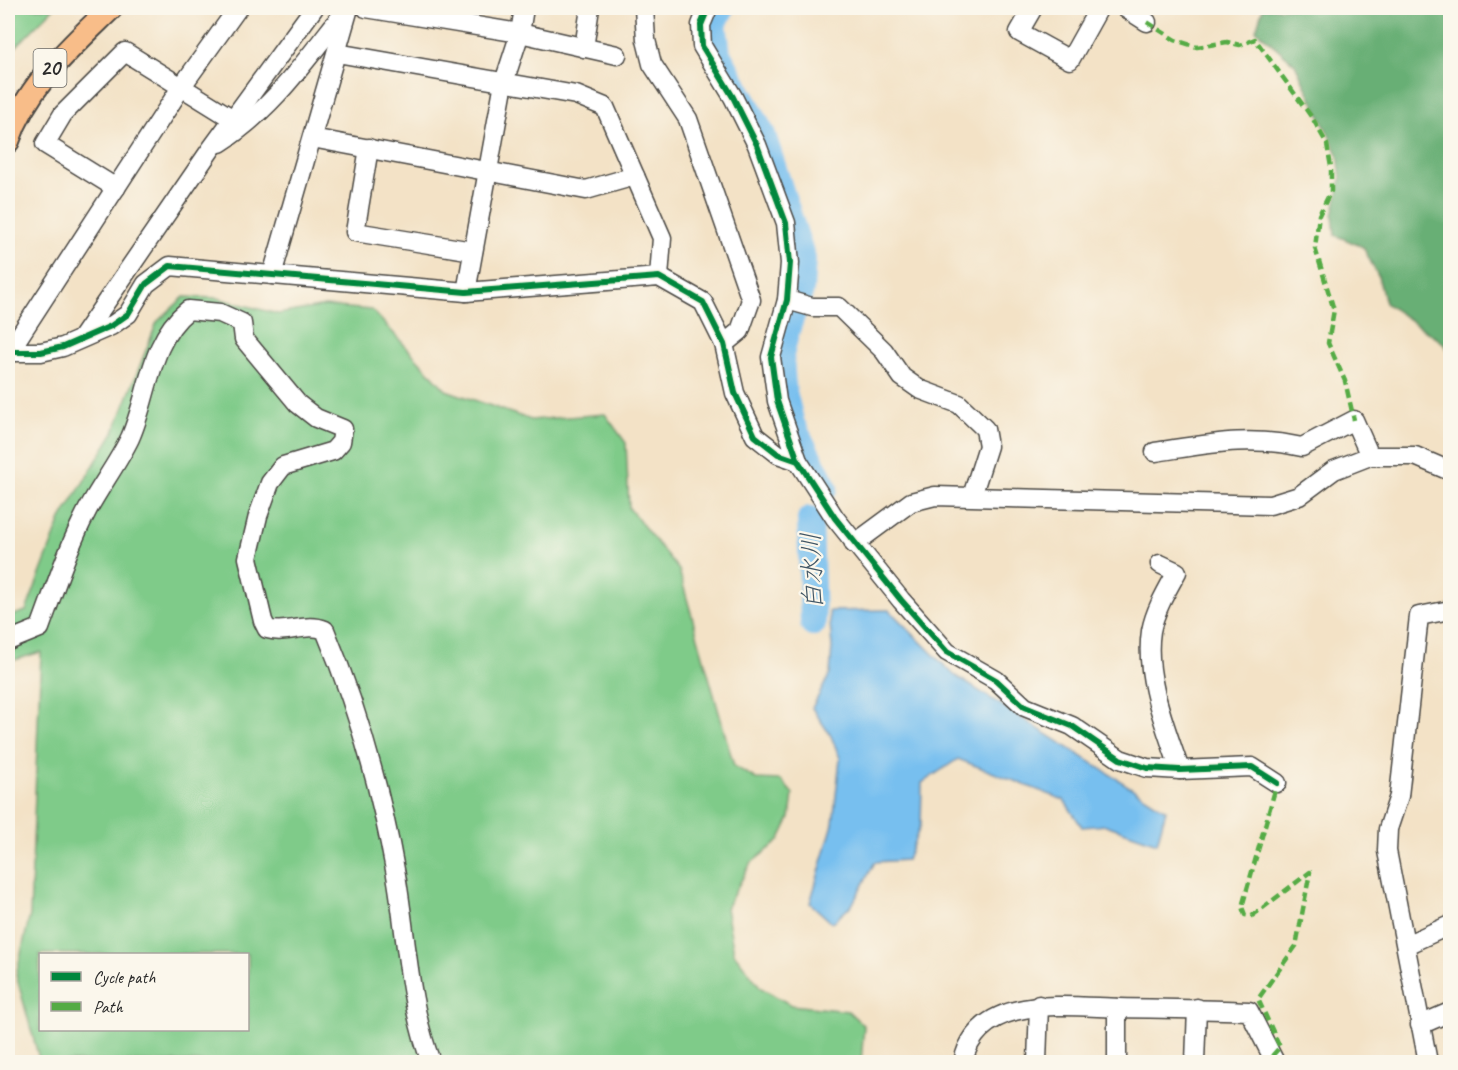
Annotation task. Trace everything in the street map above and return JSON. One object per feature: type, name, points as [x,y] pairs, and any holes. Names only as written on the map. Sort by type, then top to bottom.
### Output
[{"type":"main road","name":"20","points":[[8,141],[17,116],[49,69],[111,8]]},
{"type":"street","points":[[8,352],[182,86],[238,8]]},
{"type":"street","points":[[82,337],[232,119],[314,8]]},
{"type":"street","points":[[211,149],[246,126],[278,96],[349,8]]},
{"type":"street","points":[[272,275],[349,8]]},
{"type":"street","points":[[366,8],[520,33],[616,55]]},
{"type":"street","points":[[466,292],[504,82],[520,33],[524,8]]},
{"type":"street","points":[[584,48],[590,8]]},
{"type":"street","points":[[644,8],[646,40],[652,64],[688,119],[751,300],[740,331],[724,344]]},
{"type":"street","points":[[708,8],[701,25],[702,46],[757,145],[786,224],[790,263],[787,300],[771,357],[777,401],[798,461],[854,543],[947,652],[996,680],[1024,707],[1072,726],[1120,759],[1147,768],[1180,770],[1252,767],[1277,783]]},
{"type":"street","points":[[1033,8],[1019,32],[1070,60],[1099,8]]},
{"type":"street","points":[[1125,8],[1147,22]]},
{"type":"street","points":[[116,188],[45,144],[63,114],[125,52],[232,119]]},
{"type":"street","points":[[337,53],[576,95],[605,107],[662,238],[659,277]]},
{"type":"street","points":[[312,138],[585,190],[635,176]]},
{"type":"street","points":[[369,148],[355,232],[473,251]]},
{"type":"street","points":[[8,352],[41,352],[63,347],[111,326],[128,314],[146,284],[170,266],[466,292],[659,277],[703,302],[724,344],[735,393],[755,436],[778,454],[798,461]]},
{"type":"street","points":[[787,300],[812,307],[838,307],[884,351],[902,377],[919,388],[958,404],[985,429],[988,446],[972,496]]},
{"type":"street","points":[[8,641],[40,628],[71,544],[88,509],[130,437],[160,346],[168,330],[188,310],[220,313],[242,323],[244,339],[298,404],[316,418],[343,429],[341,442],[333,451],[283,466],[276,473],[258,516],[248,558],[267,629],[277,632],[315,626],[325,630],[344,675],[385,820],[397,877],[414,1005],[431,1062]]},
{"type":"street","points":[[1155,452],[1238,439],[1277,441],[1302,447],[1354,420],[1370,456]]},
{"type":"street","points":[[854,543],[910,502],[935,496],[1270,505],[1299,496],[1334,470],[1370,456],[1415,456],[1450,471]]},
{"type":"street","points":[[1160,564],[1177,572],[1157,612],[1151,632],[1151,661],[1159,707],[1180,770]]},
{"type":"street","points":[[1428,1062],[1387,851],[1388,829],[1399,796],[1419,616],[1450,610]]},
{"type":"street","points":[[1406,945],[1450,925]]},
{"type":"street","points":[[1038,1062],[1040,1005]]},
{"type":"street","points":[[963,1062],[970,1040],[980,1028],[995,1019],[1040,1005],[1249,1011],[1275,1062]]},
{"type":"street","points":[[1117,1008],[1117,1062]]},
{"type":"street","points":[[1195,1062],[1197,1008]]},
{"type":"street","points":[[1420,1025],[1450,1012]]},
{"type":"green space","points":[[8,8],[54,8],[8,55]]},
{"type":"green space","points":[[1263,8],[1450,8],[1450,352],[1442,342],[1385,303],[1378,276],[1363,247],[1335,235],[1333,215],[1341,179],[1338,154],[1295,64],[1256,30]]},
{"type":"green space","points":[[184,297],[217,298],[278,314],[325,306],[372,310],[446,390],[531,420],[605,414],[626,443],[629,508],[679,570],[734,766],[756,779],[781,780],[793,794],[790,818],[779,841],[751,863],[726,908],[734,953],[761,988],[791,1005],[848,1011],[864,1026],[861,1062],[40,1062],[16,975],[30,915],[41,652],[8,662],[8,617],[26,611],[61,519],[114,432],[157,322]]},
{"type":"water","points":[[889,610],[954,675],[1166,810],[1157,843],[1106,825],[1082,827],[1064,800],[958,759],[922,783],[921,824],[907,860],[875,862],[852,905],[832,923],[810,903],[833,824],[840,758],[831,736],[812,708],[830,674],[832,647],[829,611]]},
{"type":"waterway","name":"白水川","points":[[722,8],[714,24],[718,54],[763,135],[803,259],[801,290],[781,355],[783,388],[792,424],[825,488]]},
{"type":"waterway","name":"白水川","points":[[810,519],[813,623]]},
{"type":"marked path","points":[[1147,22],[1175,40],[1197,47],[1227,42],[1240,45],[1255,39],[1313,119],[1327,144],[1331,167],[1331,191],[1319,215],[1315,248],[1334,310],[1328,343],[1345,381],[1354,420]]},
{"type":"marked path","points":[[1272,1056],[1280,1047],[1258,999],[1296,946],[1310,872],[1252,916],[1245,915],[1242,907],[1277,783]]},
{"type":"cycle path","points":[[708,8],[701,25],[702,46],[733,97],[757,145],[786,223],[790,263],[787,300],[771,357],[777,401],[798,461],[835,518],[901,600],[947,652],[996,680],[1025,707],[1072,726],[1120,759],[1147,768],[1180,770],[1252,767],[1277,783]]},
{"type":"cycle path","points":[[8,352],[41,352],[63,347],[111,326],[128,314],[146,284],[170,266],[466,292],[659,277],[703,302],[724,344],[735,393],[755,436],[778,454],[798,461]]}]
